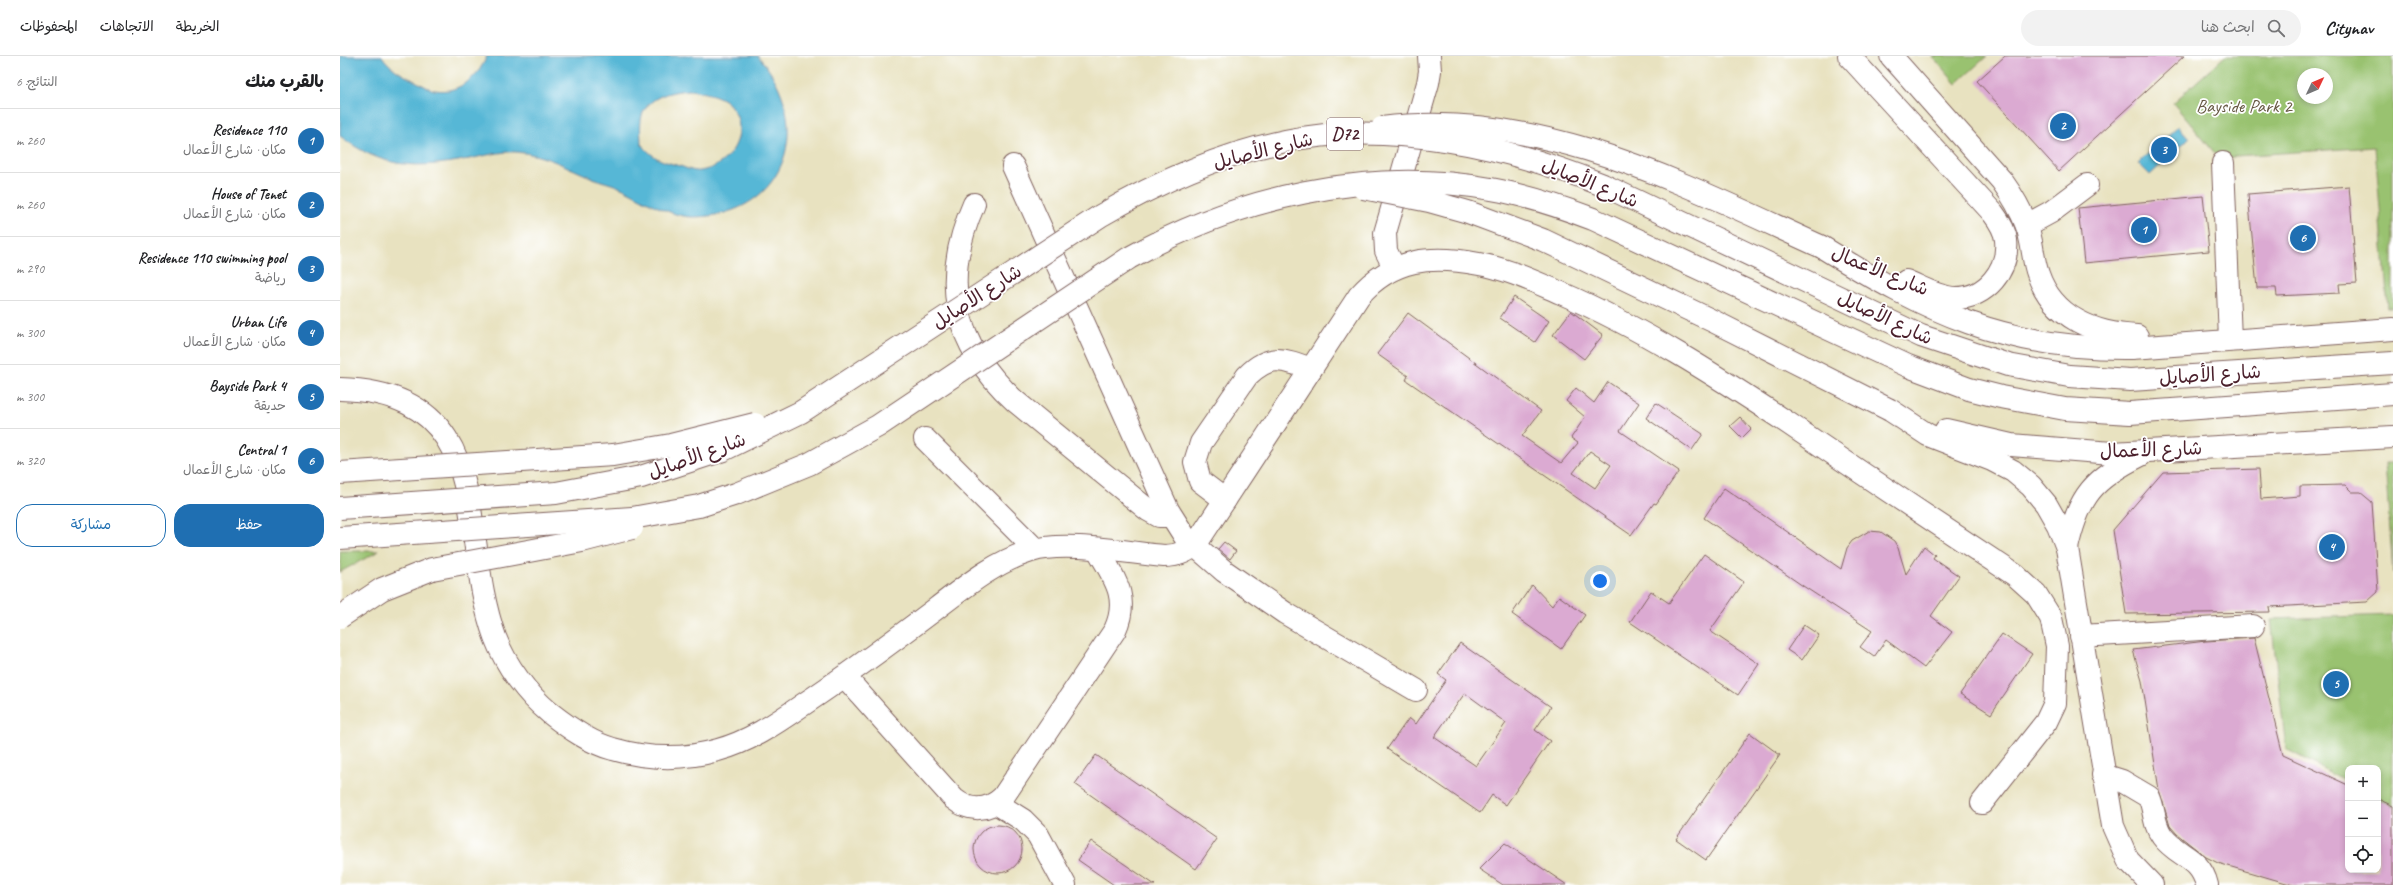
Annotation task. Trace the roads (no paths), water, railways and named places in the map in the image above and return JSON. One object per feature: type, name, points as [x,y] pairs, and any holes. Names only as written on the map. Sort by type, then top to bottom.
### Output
[{"type":"main road","points":[[1394,267],[1386,251],[1385,233],[1428,83],[1430,71],[1429,56]]},
{"type":"main road","name":"شارع الأعمال","points":[[1849,56],[1993,212],[2002,225],[2006,239],[2006,254],[2002,268],[1994,280],[1983,290],[1970,296],[1955,298],[1942,305]]},
{"type":"main road","name":"شارع الأعمال","points":[[1891,56],[2002,181],[2027,225],[2038,274],[2044,289],[2053,302],[2077,322],[2114,334],[2171,338],[2196,343]]},
{"type":"main road","name":"شارع الأعمال","points":[[1341,134],[1433,124],[1496,129],[1560,140],[1642,166],[1822,247],[2006,335],[2069,346],[2132,348],[2393,329]]},
{"type":"main road","name":"شارع الأصايل","points":[[340,508],[556,493],[599,487],[682,465],[723,450],[801,412],[1100,216],[1138,194],[1216,161],[1257,149],[1341,134],[1418,137],[1456,142],[1508,154],[1567,171],[1610,188],[1921,336],[2008,365],[2069,376],[2130,380],[2393,363]]},
{"type":"main road","points":[[2222,163],[2230,340]]},
{"type":"main road","points":[[1013,166],[1171,516],[1193,546],[1224,571],[1285,613],[1416,690]]},
{"type":"main road","name":"شارع الأصايل","points":[[340,538],[604,520],[666,513],[736,494],[780,477],[844,446],[878,426],[1129,258],[1170,236],[1220,215],[1251,205],[1284,196],[1350,186],[1414,182],[1456,184],[1491,189],[1560,206],[1592,219],[1908,366],[1969,389],[2033,404],[2065,409],[2130,413],[2393,394]]},
{"type":"main road","points":[[2027,225],[2051,212],[2087,184]]},
{"type":"main road","points":[[1350,186],[1390,193],[1455,208],[1544,240],[1708,318],[1890,410],[1928,435],[1992,460],[2013,471],[2031,486],[2046,504],[2067,548],[2103,775],[2109,808],[2119,844],[2128,860],[2152,885]]},
{"type":"main road","points":[[974,204],[964,226],[958,250],[955,280],[961,322],[970,344],[982,366],[997,384],[1015,401],[1148,510],[1159,516],[1171,516]]},
{"type":"main road","points":[[340,389],[368,390],[396,397],[422,411],[442,432],[457,456],[465,484],[488,610],[495,638],[507,662],[537,701],[563,724],[588,739],[610,748],[637,755],[665,757],[692,756],[720,750],[746,740],[770,727],[845,677],[984,573],[1001,562],[1035,549],[1078,547],[1172,556],[1187,551],[1193,546],[1225,500],[1359,296],[1370,283],[1394,267],[1426,261],[1479,264],[1518,276],[1614,317],[1705,368],[2026,584],[2044,606],[2055,632],[2057,646],[2055,703],[2046,722],[1982,803]]},
{"type":"main road","points":[[1225,500],[1208,489],[1196,472],[1195,462],[1201,443],[1247,376],[1256,367],[1267,361],[1279,359],[1310,370]]},
{"type":"main road","name":"شارع الأعمال","points":[[1890,410],[1955,433],[2011,445],[2078,452],[2146,453],[2393,437]]},
{"type":"main road","points":[[340,474],[613,456],[671,445],[801,412]]},
{"type":"main road","points":[[925,439],[1035,549]]},
{"type":"main road","points":[[2067,548],[2077,513],[2092,489],[2112,470],[2146,453]]},
{"type":"main road","points":[[340,617],[382,589],[432,569],[582,541],[635,527],[666,513]]},
{"type":"main road","points":[[845,677],[954,799],[966,807],[974,809],[982,809],[996,803],[1003,797],[1115,630],[1119,620],[1122,604],[1119,588],[1098,550]]},
{"type":"main road","points":[[2081,636],[2253,626]]},
{"type":"main road","points":[[2103,775],[2122,781],[2150,797],[2160,835],[2171,846],[2198,865],[2204,873],[2207,885]]},
{"type":"main road","points":[[996,803],[1023,820],[1038,834],[1065,885]]},
{"type":"water","points":[[340,56],[382,56],[392,67],[404,75],[435,90],[444,91],[460,87],[467,82],[478,71],[487,56],[758,56],[776,82],[786,108],[788,135],[783,160],[771,183],[752,201],[726,212],[694,217],[675,214],[655,206],[616,186],[547,158],[527,153],[498,153],[433,164],[401,164],[371,155],[340,136]],"holes":[[[691,90],[711,94],[725,100],[735,113],[739,124],[739,135],[730,154],[711,168],[700,171],[690,170],[658,159],[641,144],[642,116],[651,102],[663,95]]]},
{"type":"water","points":[[2178,126],[2189,138],[2150,175],[2138,163]]},
{"type":"place","name":"House of Tenet","points":[[2063,126]]},
{"type":"place","name":"Residence 110 swimming pool","points":[[2164,150]]},
{"type":"place","name":"Residence 110","points":[[2144,230]]},
{"type":"place","name":"Central 1","points":[[2303,238]]},
{"type":"place","name":"Urban Life","points":[[2332,547]]},
{"type":"place","name":"Bayside Park 4","points":[[2336,684]]},
{"type":"park label","name":"Bayside Park 2","points":[[2244,106]]}]
